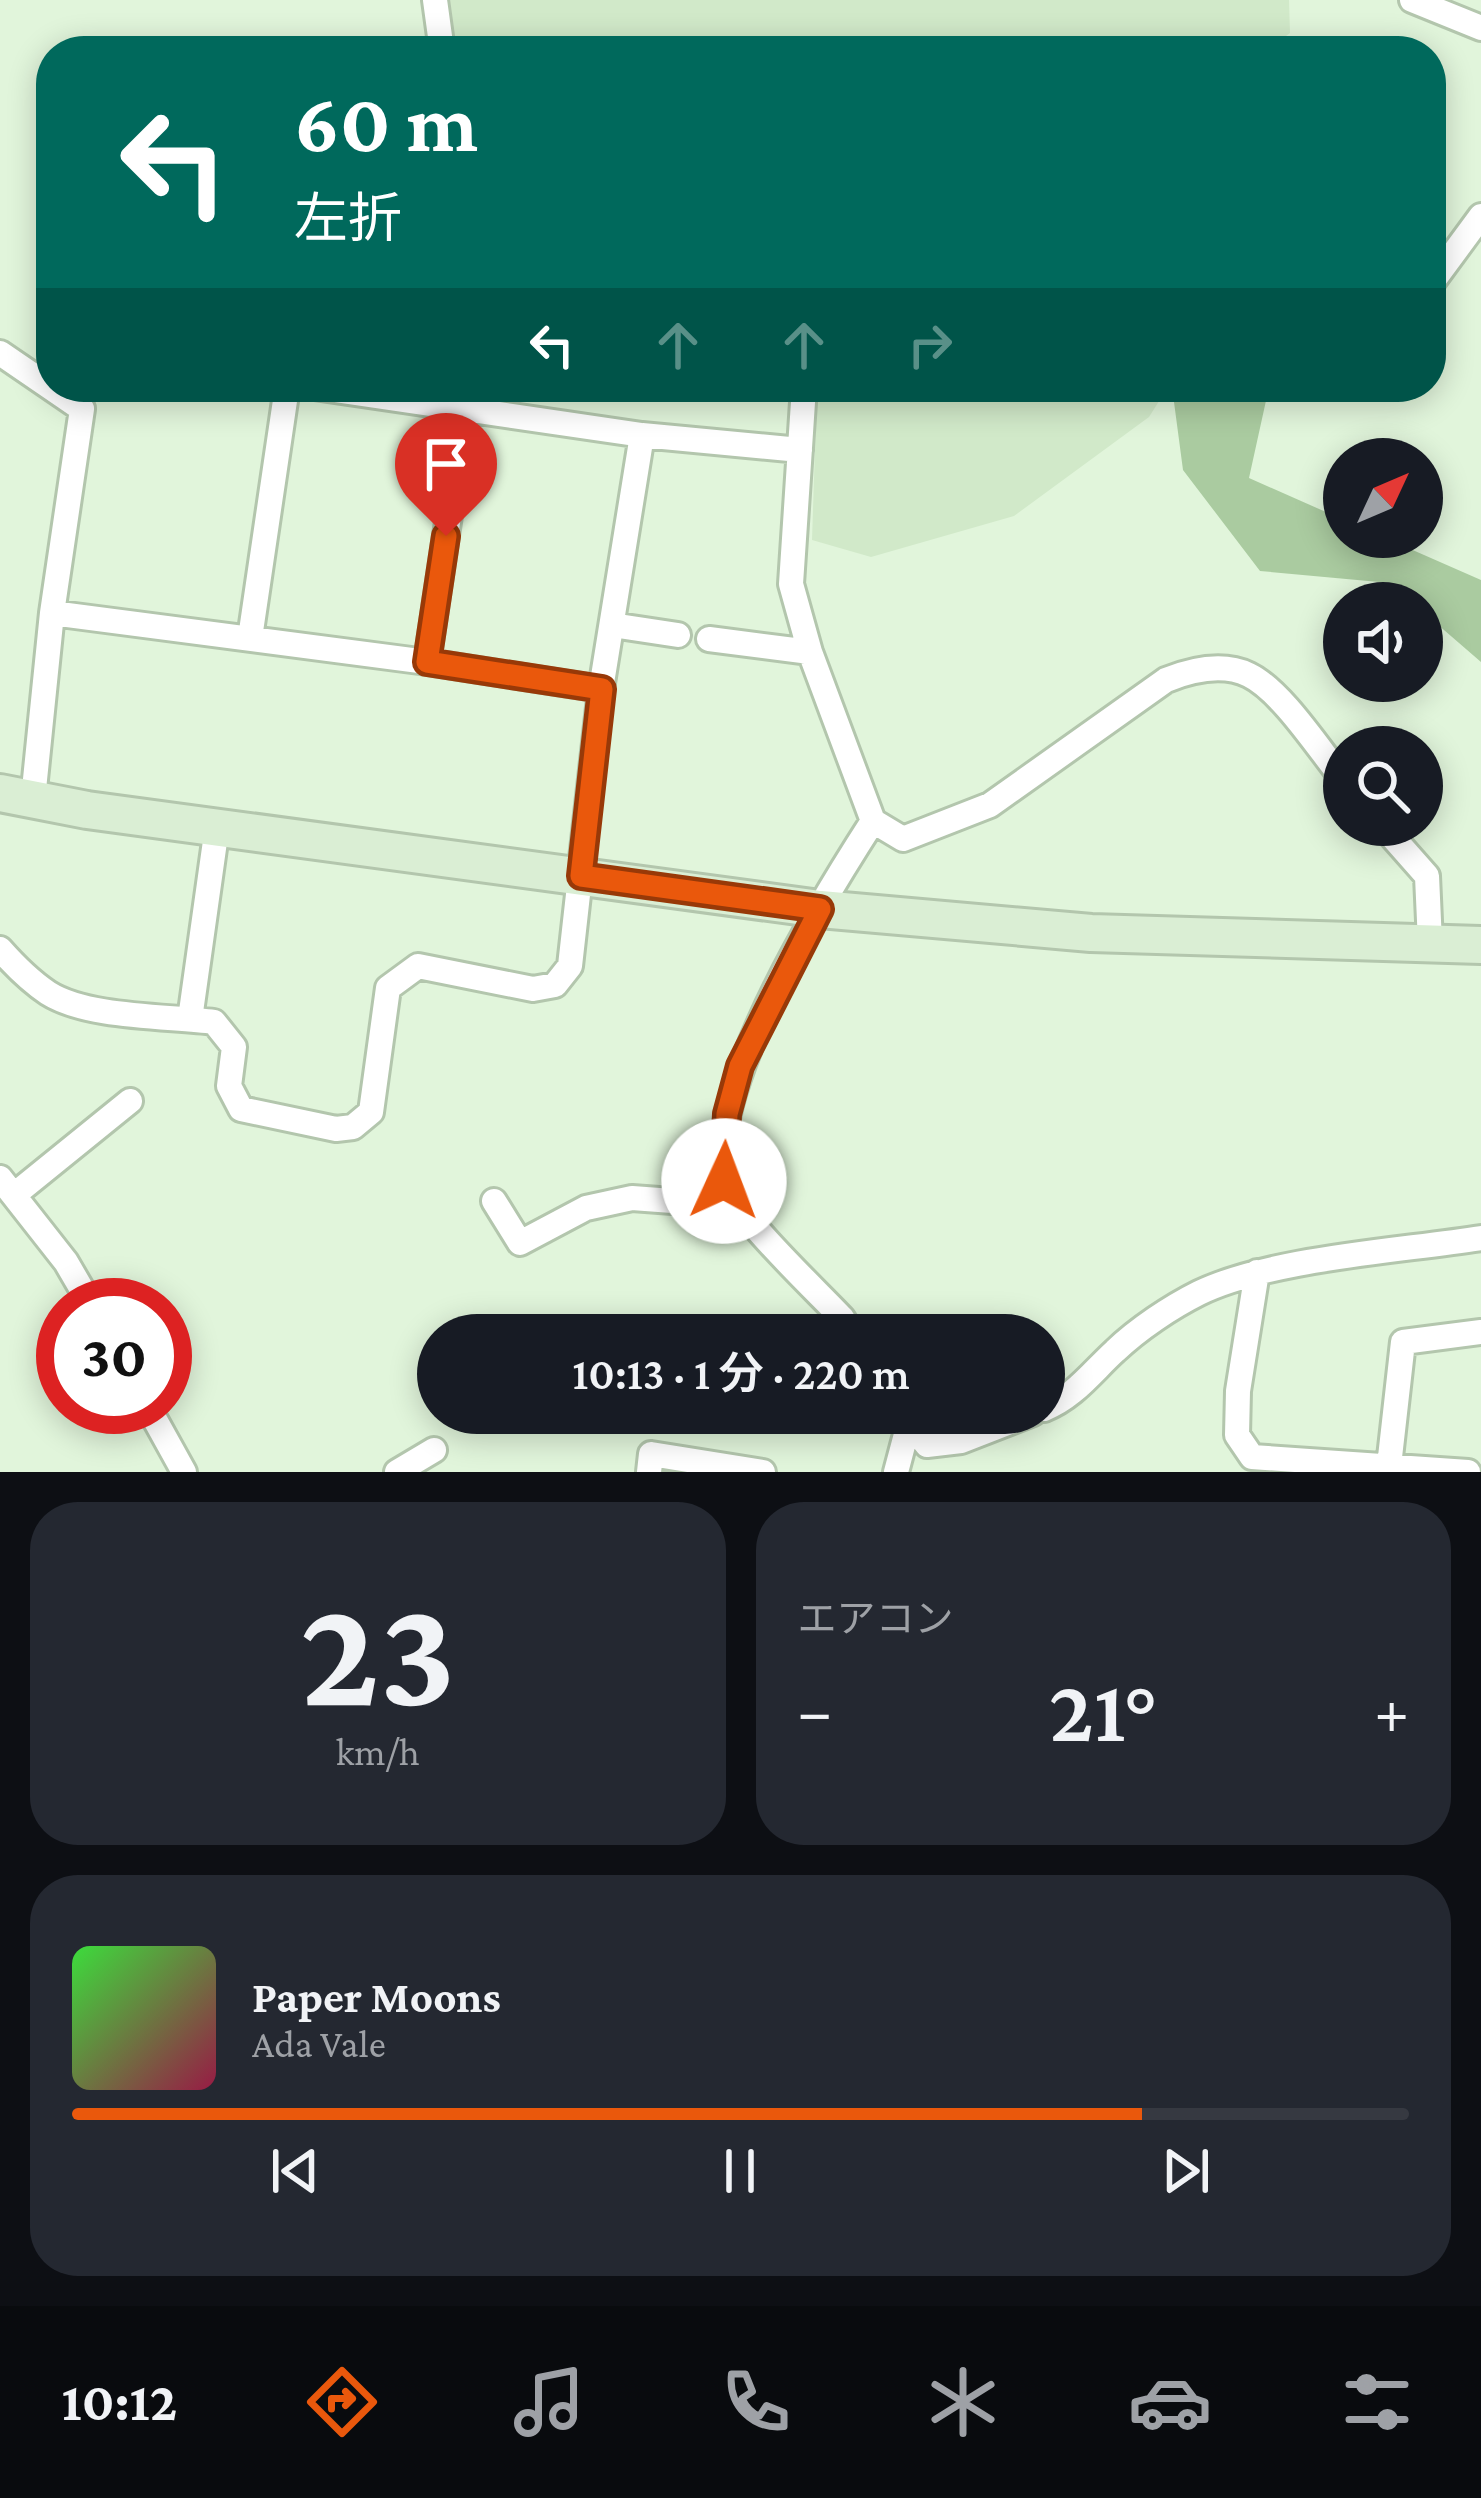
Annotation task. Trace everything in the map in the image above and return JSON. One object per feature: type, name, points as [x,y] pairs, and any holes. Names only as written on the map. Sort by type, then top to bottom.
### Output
[{"type":"street","points":[[435,0],[440,36]]},
{"type":"street","points":[[1412,0],[1481,28]]},
{"type":"street","points":[[1446,264],[1481,216]]},
{"type":"street","points":[[0,353],[36,378]]},
{"type":"street","points":[[72,402],[82,409],[52,613],[17,796],[820,909],[1091,933],[1481,946]]},
{"type":"street","points":[[250,638],[285,402]]},
{"type":"street","points":[[417,402],[642,435],[800,450]]},
{"type":"street","points":[[803,402],[790,584],[873,821],[903,839],[990,805],[1166,680],[1192,669],[1249,675],[1277,699],[1323,755]]},
{"type":"street","points":[[427,662],[465,409]]},
{"type":"street","points":[[0,950],[52,996],[87,1007],[214,1022],[234,1047],[229,1087],[241,1109],[336,1129],[352,1127],[370,1112],[388,988],[418,966],[533,989],[555,985],[570,967],[602,689],[642,435]]},
{"type":"street","points":[[52,613],[602,689]]},
{"type":"street","points":[[612,626],[678,635]]},
{"type":"street","points":[[709,639],[810,652]]},
{"type":"street","points":[[838,1314],[740,1206],[724,1181],[727,1114],[740,1066],[820,909],[873,821]]},
{"type":"street","points":[[190,1019],[217,827]]},
{"type":"street","points":[[1400,846],[1426,876],[1430,944]]},
{"type":"street","points":[[76,1278],[7,1186],[130,1101]]},
{"type":"street","points":[[494,1201],[520,1244],[586,1208],[632,1198],[740,1206]]},
{"type":"street","points":[[1065,1395],[1134,1334],[1199,1293],[1258,1272],[1481,1238]]},
{"type":"street","points":[[1258,1272],[1238,1391],[1238,1435],[1252,1456],[1468,1472]]},
{"type":"street","points":[[1372,1468],[1403,1342],[1481,1332]]},
{"type":"street","points":[[163,1434],[184,1472]]},
{"type":"street","points":[[896,1472],[903,1434]]},
{"type":"street","points":[[918,1434],[927,1445],[979,1434]]},
{"type":"street","points":[[397,1472],[434,1450]]},
{"type":"street","points":[[649,1472],[651,1454],[763,1472]]},
{"type":"shaded area","points":[[447,0],[1289,0],[1290,33],[1286,36],[454,36]]},
{"type":"shaded area","points":[[817,402],[1158,402],[1149,417],[1014,516],[871,557],[812,540]]},
{"type":"shaded area","points":[[1174,402],[1266,402],[1249,478],[1323,511],[1323,558],[1431,558],[1481,580],[1481,662],[1443,629],[1443,582],[1379,582],[1260,571],[1183,470]]},
{"type":"route","points":[[446,536],[427,662],[602,689],[581,876],[820,909],[740,1066],[727,1114],[724,1181]]}]
